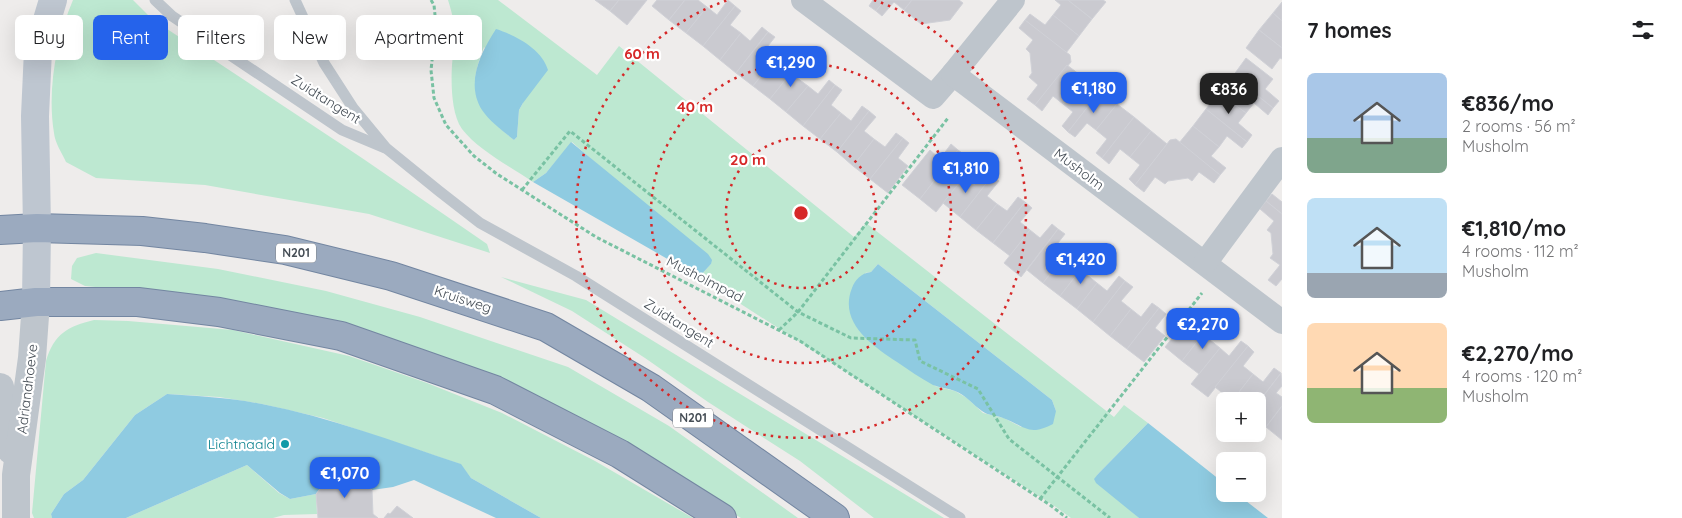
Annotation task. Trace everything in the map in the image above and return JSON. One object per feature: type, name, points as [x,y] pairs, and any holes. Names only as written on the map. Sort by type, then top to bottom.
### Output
[{"type":"highway","name":"N201","points":[[0,230],[37,228]]},
{"type":"highway","name":"Kruisweg","points":[[37,228],[142,231],[285,250],[391,276],[546,327],[651,388],[835,518]]},
{"type":"highway","points":[[0,306],[36,302],[138,302],[219,312],[341,336],[495,390],[620,454],[722,518]]},
{"type":"main road","points":[[36,302],[37,228],[34,116],[38,50],[53,0]]},
{"type":"street","points":[[803,0],[933,97],[962,81],[1013,0]]},
{"type":"street","name":"Musholm","points":[[962,81],[1282,322]]},
{"type":"street","points":[[1211,268],[1282,159]]},
{"type":"street","name":"Adrianahoeve","points":[[16,518],[16,475],[32,358],[36,302]]},
{"type":"street","name":"Adrianahoeve","points":[[0,387],[16,475]]},
{"type":"lane","name":"Zuidtangent","points":[[155,0],[172,16],[342,130],[386,148]]},
{"type":"lane","name":"Zuidtangent","points":[[295,0],[324,63],[353,108],[386,148],[480,223],[576,276],[960,518]]},
{"type":"path","name":"Musholmpad","points":[[431,0],[434,5],[436,25],[431,70],[434,98],[446,125],[474,156],[497,174],[596,237],[800,341],[1067,518]]},
{"type":"path","points":[[778,330],[798,312],[962,81]]},
{"type":"path","points":[[522,190],[570,131],[798,312],[851,338],[915,340],[920,361],[978,389],[1009,439],[1110,518]]},
{"type":"path","points":[[1040,499],[1211,268]]},
{"type":"green space","points":[[73,0],[133,0],[148,15],[93,15],[93,60],[168,60],[168,30],[178,36],[178,60],[214,60],[487,244],[490,253],[369,214],[205,185],[96,178],[66,162],[57,144],[52,117],[54,66],[55,60],[83,60],[83,15],[67,15]]},
{"type":"green space","points":[[448,0],[498,0],[597,75],[619,46],[854,237],[866,223],[1114,417],[1124,405],[1148,423],[1095,479],[1139,518],[1071,518],[699,277],[711,264],[572,142],[546,173],[533,182],[476,144],[458,123],[452,89],[453,60],[479,60],[475,77],[475,89],[478,100],[483,110],[491,119],[514,140],[517,137],[519,110],[523,103],[484,47],[482,52],[482,15],[452,15]],"holes":[[[878,264],[1052,400],[1056,411],[1021,427],[1004,418],[983,413],[967,398],[955,391],[935,386],[865,273],[871,272]]]},
{"type":"green space","points":[[96,253],[218,269],[326,291],[420,317],[568,367],[669,426],[798,518],[741,518],[603,436],[509,388],[126,290],[85,286],[71,279],[72,266],[77,258]]},
{"type":"green space","points":[[501,277],[586,300],[944,518],[874,518],[800,461],[708,402],[645,358],[572,311]]},
{"type":"green space","points":[[94,320],[233,330],[349,356],[427,383],[502,413],[595,461],[693,518],[541,518],[471,478],[460,464],[323,418],[262,404],[219,397],[167,394],[135,415],[83,480],[64,494],[51,514],[52,518],[34,518],[32,513],[46,361],[53,344],[63,333],[69,328]]},
{"type":"green space","points":[[247,465],[279,493],[290,499],[316,494],[317,514],[284,515],[273,518],[126,518]]},
{"type":"water","points":[[496,29],[519,39],[534,49],[545,62],[548,70],[519,110],[517,137],[514,140],[485,114],[477,100],[475,79],[479,60],[482,60],[485,48]]},
{"type":"water","points":[[571,142],[708,254],[712,260],[711,264],[699,277],[533,182],[546,173]]},
{"type":"water","points":[[878,264],[1052,400],[1056,411],[1053,424],[1038,430],[1032,430],[1000,417],[987,414],[959,393],[924,380],[869,341],[854,323],[849,301],[852,288],[857,280],[861,275],[871,272]]},
{"type":"water","points":[[167,394],[227,399],[287,409],[387,439],[461,464],[471,478],[541,518],[496,518],[414,480],[393,487],[372,490],[354,476],[328,478],[316,494],[290,499],[247,465],[126,518],[52,518],[51,514],[64,494],[83,480],[135,415]]},
{"type":"water","points":[[1148,423],[1216,477],[1216,502],[1247,502],[1268,518],[1139,518],[1096,483],[1094,479]]},
{"type":"building","points":[[595,0],[619,0],[610,11]]},
{"type":"building","points":[[619,0],[647,0],[627,25],[610,11]]},
{"type":"building","points":[[657,0],[685,0],[669,20],[652,6]]},
{"type":"building","points":[[685,0],[698,0],[707,7],[686,33],[669,20]]},
{"type":"building","points":[[728,0],[735,6],[703,46],[686,33],[707,7],[717,15]]},
{"type":"building","points":[[873,0],[885,0],[876,11],[869,6]]},
{"type":"building","points":[[885,0],[912,0],[904,10],[894,2],[882,16],[876,11]]},
{"type":"building","points":[[912,0],[959,0],[963,3],[950,20],[921,24],[904,10]]},
{"type":"building","points":[[1055,0],[1068,0],[1092,19],[1079,36],[1053,15],[1061,5]]},
{"type":"building","points":[[1068,0],[1103,0],[1106,2],[1092,19]]},
{"type":"building","points":[[1282,2],[1282,21],[1273,13]]},
{"type":"building","points":[[735,6],[741,11],[730,25],[741,33],[720,60],[703,46]]},
{"type":"building","points":[[1273,13],[1282,21],[1282,48],[1259,30]]},
{"type":"building","points":[[1030,14],[1045,25],[1053,15],[1079,36],[1066,53],[1025,20]]},
{"type":"building","points":[[1025,20],[1070,55],[1071,62],[1035,105],[1027,99],[1038,85],[1029,77],[1032,73],[1030,53],[1026,49],[1033,40],[1019,28]]},
{"type":"building","points":[[762,27],[768,32],[736,73],[720,60],[741,33],[750,41]]},
{"type":"building","points":[[1259,30],[1282,48],[1282,59],[1280,58],[1272,69],[1246,48]]},
{"type":"building","points":[[768,32],[775,37],[764,51],[774,60],[753,86],[736,73]]},
{"type":"building","points":[[795,53],[802,59],[770,99],[753,86],[774,60],[784,68]]},
{"type":"building","points":[[1246,58],[1273,79],[1265,89],[1279,101],[1273,108],[1233,76]]},
{"type":"building","points":[[802,59],[809,64],[797,78],[808,86],[786,112],[770,99]]},
{"type":"building","points":[[1067,65],[1084,78],[1063,104],[1053,96],[1042,111],[1035,105]]},
{"type":"building","points":[[1233,76],[1273,108],[1268,115],[1254,103],[1246,113],[1219,93]]},
{"type":"building","points":[[1084,78],[1100,91],[1068,132],[1062,126],[1073,112],[1063,104]]},
{"type":"building","points":[[829,80],[835,85],[803,126],[786,112],[808,86],[818,94]]},
{"type":"building","points":[[835,85],[842,90],[831,105],[841,113],[820,139],[803,126]]},
{"type":"building","points":[[1100,91],[1117,104],[1096,130],[1087,123],[1075,137],[1068,132]]},
{"type":"building","points":[[1219,93],[1246,113],[1238,123],[1252,135],[1247,142],[1206,109]]},
{"type":"building","points":[[1117,104],[1134,117],[1102,158],[1096,153],[1107,139],[1096,130]]},
{"type":"building","points":[[862,106],[869,111],[837,152],[820,139],[841,113],[851,121]]},
{"type":"building","points":[[1206,109],[1247,142],[1242,148],[1227,136],[1219,147],[1193,126]]},
{"type":"building","points":[[869,111],[876,117],[864,131],[874,139],[853,166],[837,152]]},
{"type":"building","points":[[1134,117],[1151,131],[1130,157],[1120,149],[1109,164],[1102,158]]},
{"type":"building","points":[[1193,126],[1219,147],[1211,156],[1226,168],[1220,175],[1179,143]]},
{"type":"building","points":[[1151,131],[1167,144],[1135,185],[1129,179],[1140,165],[1130,157]]},
{"type":"building","points":[[896,133],[903,138],[870,179],[853,166],[874,139],[885,147]]},
{"type":"building","points":[[903,138],[909,143],[898,158],[908,166],[888,193],[870,179]]},
{"type":"building","points":[[1176,139],[1220,175],[1214,183],[1199,172],[1192,181],[1188,178],[1168,181],[1165,184],[1155,177],[1144,192],[1135,185],[1170,140]]},
{"type":"building","points":[[951,144],[958,150],[920,199],[902,185],[930,150],[940,159]]},
{"type":"building","points":[[958,150],[965,155],[954,169],[964,177],[936,212],[920,199]]},
{"type":"building","points":[[985,171],[992,176],[960,217],[943,203],[964,177],[974,185]]},
{"type":"building","points":[[992,176],[999,181],[987,196],[997,204],[976,230],[960,217]]},
{"type":"building","points":[[1272,194],[1282,202],[1282,214],[1266,201]]},
{"type":"building","points":[[1018,197],[1025,202],[993,243],[976,230],[997,204],[1007,211]]},
{"type":"building","points":[[1266,201],[1282,214],[1282,279],[1276,286],[1268,280],[1280,265],[1270,258],[1273,254],[1271,233],[1267,230],[1274,221],[1260,209]]},
{"type":"building","points":[[1025,202],[1032,208],[1020,222],[1030,230],[1010,256],[993,243]]},
{"type":"building","points":[[1052,224],[1058,229],[1021,277],[1004,263],[1030,230],[1040,238]]},
{"type":"building","points":[[1058,229],[1065,234],[1054,248],[1064,256],[1043,283],[1027,270]]},
{"type":"building","points":[[1085,250],[1092,255],[1060,296],[1043,283],[1064,256],[1074,265]]},
{"type":"building","points":[[1092,255],[1099,261],[1087,275],[1097,283],[1077,309],[1060,296]]},
{"type":"building","points":[[1119,276],[1125,281],[1093,322],[1077,309],[1097,283],[1107,291]]},
{"type":"building","points":[[1125,281],[1133,287],[1121,301],[1131,309],[1110,336],[1093,322]]},
{"type":"building","points":[[1152,303],[1159,308],[1127,349],[1110,336],[1131,309],[1141,317]]},
{"type":"building","points":[[1159,308],[1166,314],[1155,328],[1165,336],[1144,362],[1127,349]]},
{"type":"building","points":[[1208,315],[1214,320],[1182,361],[1165,347],[1186,321],[1196,329]]},
{"type":"building","points":[[1214,320],[1221,325],[1210,340],[1220,348],[1199,374],[1182,361]]},
{"type":"building","points":[[1241,341],[1248,346],[1208,397],[1191,384],[1220,348],[1229,356]]},
{"type":"building","points":[[1248,346],[1254,352],[1243,366],[1253,374],[1239,392],[1221,392],[1215,387]]},
{"type":"building","points":[[1274,368],[1281,373],[1266,393],[1239,392],[1253,374],[1263,382]]},
{"type":"building","points":[[1281,373],[1282,386],[1276,393],[1282,397],[1282,406],[1266,427],[1266,393]]},
{"type":"building","points":[[1282,406],[1282,440],[1266,427]]},
{"type":"building","points":[[354,476],[372,490],[373,514],[378,518],[318,518],[316,494],[328,478]]},
{"type":"building","points":[[397,506],[413,518],[384,518]]},
{"type":"place","name":"Lichtnaald","points":[[285,444]]}]
